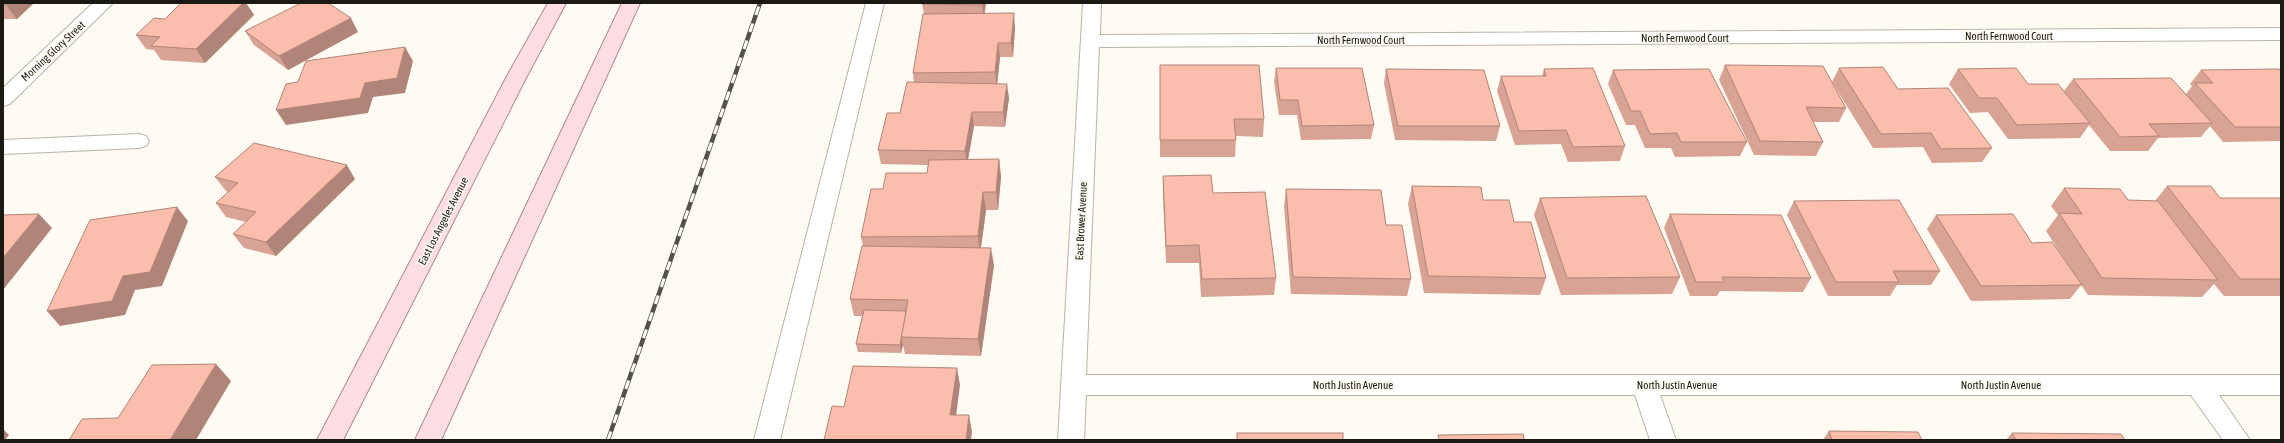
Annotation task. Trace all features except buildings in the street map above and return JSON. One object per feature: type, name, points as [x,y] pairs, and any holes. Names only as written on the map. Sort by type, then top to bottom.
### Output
[{"type":"main road","name":"East Los Angeles Avenue","points":[[330,440],[517,76],[557,3]]},
{"type":"main road","points":[[428,440],[631,3]]},
{"type":"street","name":"Morning Glory Street","points":[[3,99],[104,3]]},
{"type":"street","points":[[767,440],[875,3]]},
{"type":"street","name":"East Brower Avenue","points":[[1071,440],[1092,3]]},
{"type":"street","name":"North Fernwood Court","points":[[1089,41],[2281,34]]},
{"type":"street","points":[[3,147],[139,141]]},
{"type":"street","name":"North Justin Avenue","points":[[1074,385],[2281,385]]},
{"type":"street","points":[[1644,385],[1663,440]]},
{"type":"street","points":[[2198,385],[2237,440]]},
{"type":"railway","points":[[608,440],[760,3]]}]
